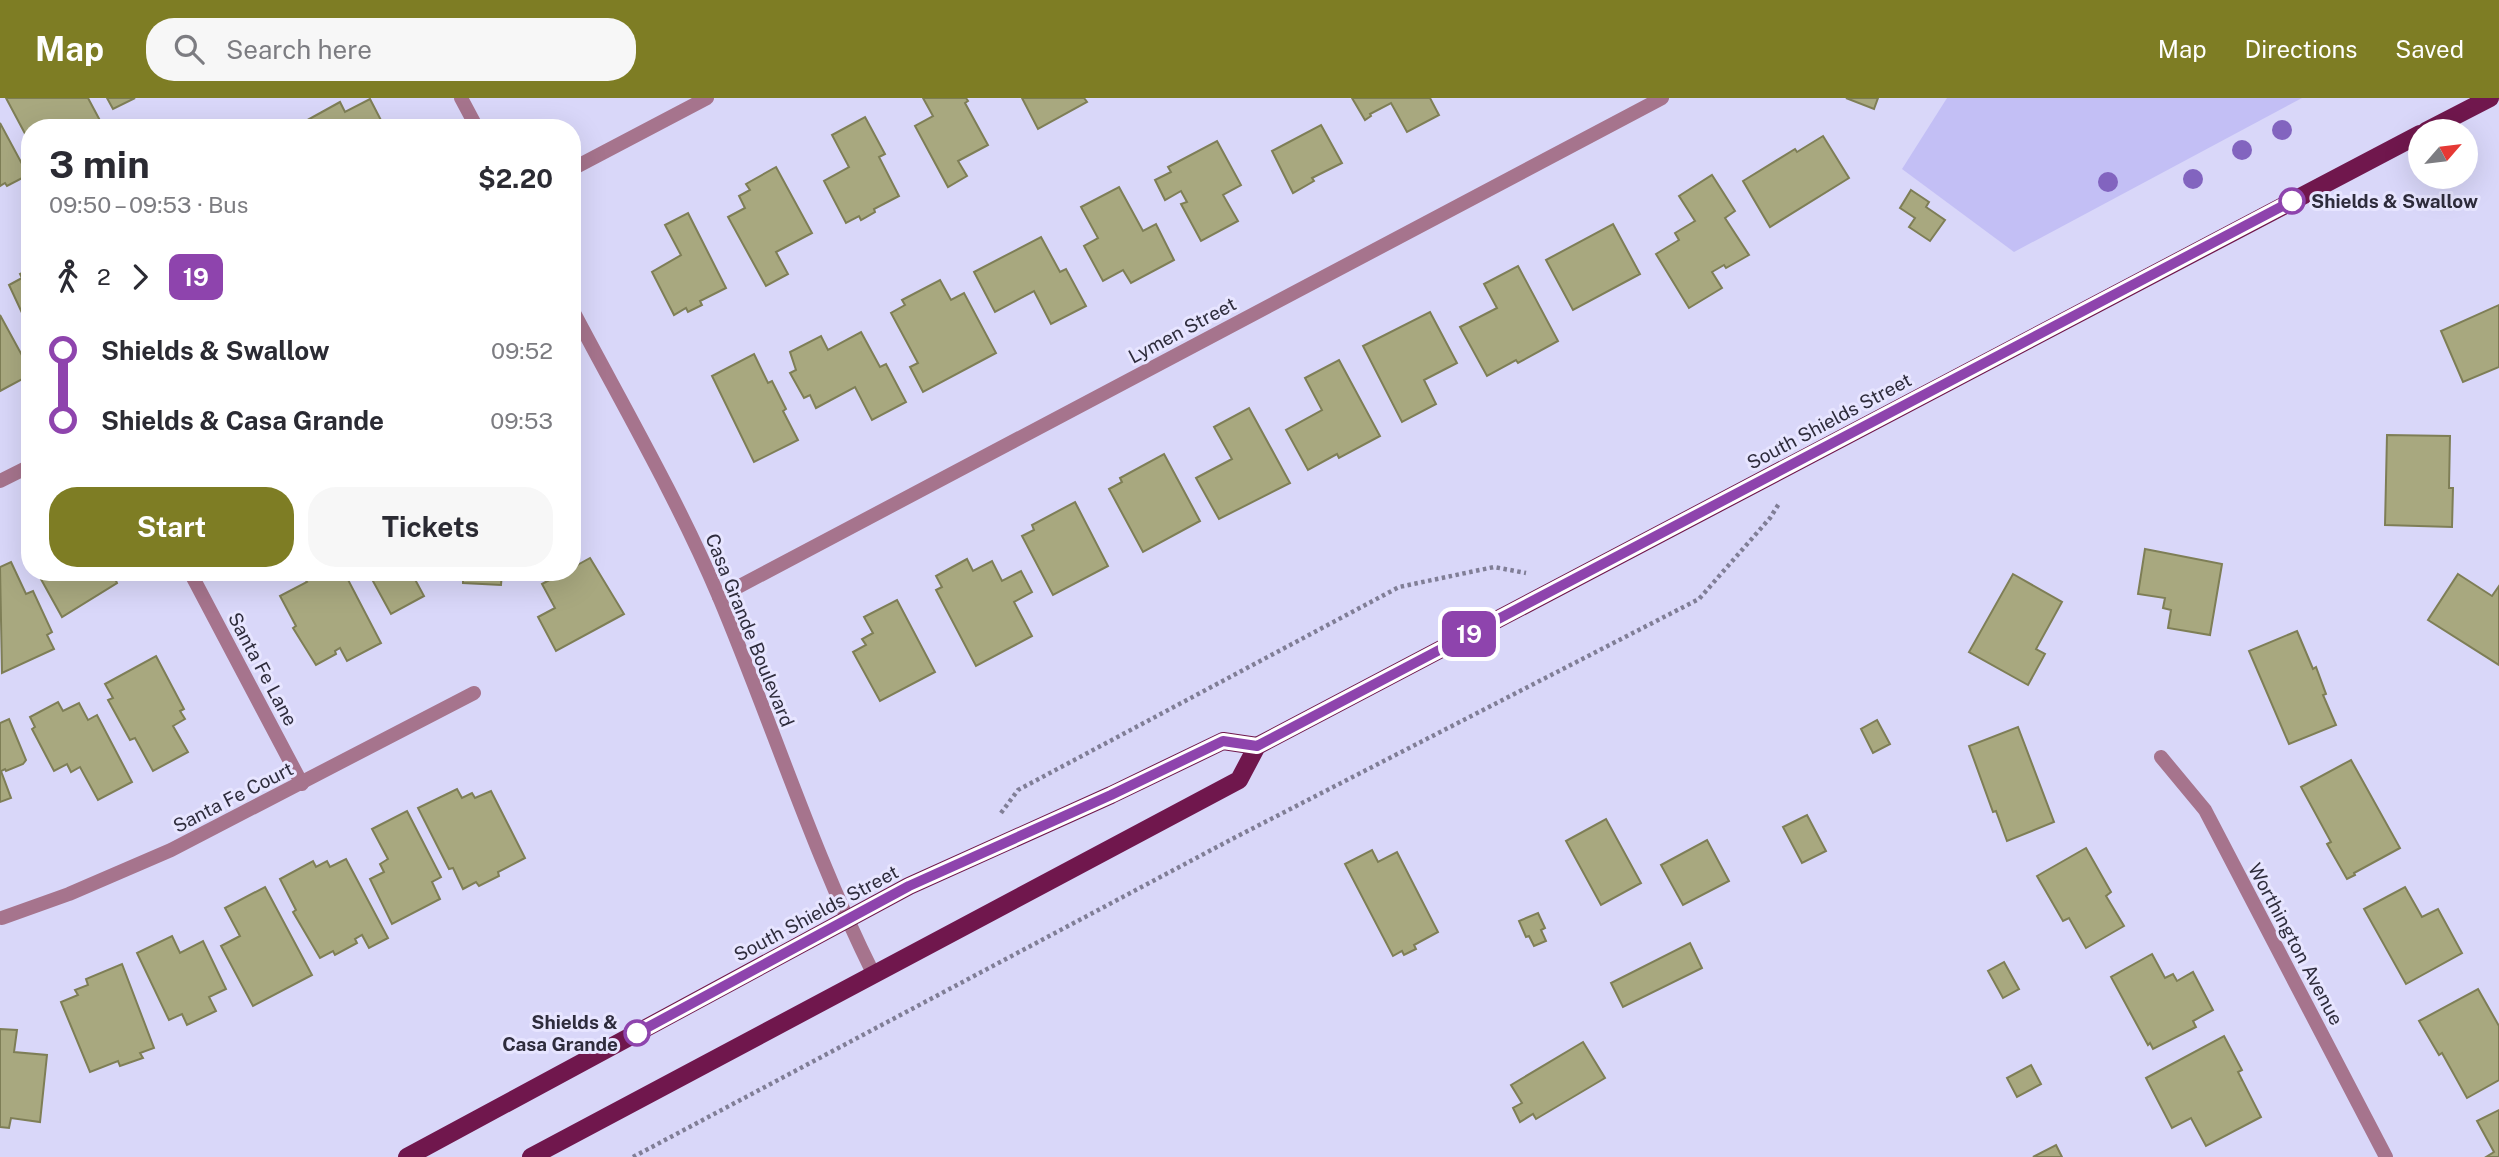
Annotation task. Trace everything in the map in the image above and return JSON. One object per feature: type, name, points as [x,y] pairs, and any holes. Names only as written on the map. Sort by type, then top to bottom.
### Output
[{"type":"main road","points":[[2449,119],[2490,98]]},
{"type":"main road","name":"South Shields Street","points":[[407,1157],[909,886],[1223,741],[1257,746],[2408,140]]},
{"type":"main road","points":[[531,1157],[1239,780],[1257,746]]},
{"type":"street","points":[[461,98],[472,119]]},
{"type":"street","points":[[581,164],[707,98]]},
{"type":"street","name":"Lymen Street","points":[[719,597],[1662,98]]},
{"type":"street","name":"Casa Grande Boulevard","points":[[581,326],[691,537],[719,597],[846,920],[874,975]]},
{"type":"street","points":[[0,481],[21,470]]},
{"type":"street","name":"Santa Fe Lane","points":[[195,581],[302,784]]},
{"type":"street","name":"Santa Fe Court","points":[[2,918],[69,894],[171,850],[474,693]]},
{"type":"street","name":"Worthington Avenue","points":[[2161,757],[2205,810],[2383,1156]]},
{"type":"path","points":[[633,1157],[1232,839],[1699,599],[1770,518],[1782,498]]},
{"type":"path","points":[[1018,790],[1399,587],[1494,568],[1570,580]]},
{"type":"shaded area","points":[[1947,98],[2302,98],[2014,252],[1902,169]]},
{"type":"building","points":[[6,98],[88,98],[99,119],[21,119],[21,126]]},
{"type":"building","points":[[107,98],[135,98],[113,109]]},
{"type":"building","points":[[923,98],[966,98],[968,101],[965,103],[988,145],[958,161],[967,176],[948,187],[915,126],[933,116]]},
{"type":"building","points":[[1022,98],[1084,98],[1087,102],[1038,129]]},
{"type":"building","points":[[1352,98],[1430,98],[1439,115],[1407,132],[1391,103],[1370,114],[1365,120]]},
{"type":"building","points":[[1846,98],[1878,98],[1874,109]]},
{"type":"building","points":[[370,99],[380,119],[309,119],[340,102],[345,112]]},
{"type":"building","points":[[865,117],[885,154],[879,157],[899,196],[874,209],[875,212],[861,220],[859,216],[846,223],[824,181],[849,167],[832,135]]},
{"type":"building","points":[[0,123],[21,162],[21,179],[7,186],[5,183],[0,186]]},
{"type":"building","points":[[1321,125],[1342,163],[1312,178],[1314,181],[1293,193],[1272,151]]},
{"type":"building","points":[[1823,136],[1849,178],[1770,227],[1743,181],[1795,149],[1797,152]]},
{"type":"building","points":[[1217,141],[1241,185],[1223,195],[1238,221],[1201,241],[1181,204],[1187,202],[1181,191],[1165,200],[1155,180],[1171,172],[1168,167]]},
{"type":"building","points":[[776,167],[812,233],[776,252],[788,274],[766,286],[728,217],[745,208],[739,196],[750,190],[746,184]]},
{"type":"building","points":[[1712,175],[1735,211],[1725,218],[1749,255],[1726,268],[1724,265],[1712,272],[1722,288],[1689,308],[1656,254],[1679,240],[1675,233],[1695,221],[1679,196]]},
{"type":"building","points":[[1119,187],[1143,231],[1156,224],[1174,260],[1131,283],[1123,270],[1103,281],[1084,246],[1098,238],[1081,207]]},
{"type":"building","points":[[1911,190],[1929,202],[1926,207],[1945,220],[1930,241],[1909,227],[1915,218],[1900,208]]},
{"type":"building","points":[[688,213],[726,288],[700,301],[702,305],[688,312],[686,308],[674,315],[652,272],[681,255],[665,225]]},
{"type":"building","points":[[1613,224],[1640,274],[1573,310],[1546,260]]},
{"type":"building","points":[[1041,237],[1060,272],[1066,269],[1086,306],[1051,324],[1034,291],[995,312],[974,272]]},
{"type":"building","points":[[1518,266],[1558,341],[1487,376],[1460,327],[1497,308],[1484,284]]},
{"type":"building","points":[[21,279],[21,311],[9,285]]},
{"type":"building","points":[[940,280],[951,300],[964,293],[996,353],[923,392],[910,367],[918,363],[891,313],[905,305],[902,300]]},
{"type":"building","points":[[2499,305],[2499,367],[2463,382],[2441,331]]},
{"type":"building","points":[[1430,312],[1457,363],[1424,380],[1436,404],[1402,422],[1363,346]]},
{"type":"building","points":[[0,315],[21,354],[21,380],[0,391]]},
{"type":"building","points":[[861,332],[880,367],[886,364],[906,402],[872,420],[855,387],[816,408],[810,395],[804,398],[790,373],[796,370],[790,352],[821,336],[828,350]]},
{"type":"building","points":[[754,354],[768,383],[772,381],[798,440],[754,462],[712,376]]},
{"type":"building","points":[[1339,360],[1380,436],[1339,458],[1337,454],[1308,470],[1286,430],[1322,410],[1305,378]]},
{"type":"building","points":[[1249,408],[1290,483],[1219,519],[1196,478],[1232,459],[1214,427]]},
{"type":"building","points":[[2387,435],[2450,436],[2449,488],[2453,488],[2452,527],[2385,525]]},
{"type":"building","points":[[1164,454],[1200,521],[1143,552],[1109,489],[1122,482],[1120,478]]},
{"type":"building","points":[[1075,502],[1108,566],[1053,595],[1022,536],[1034,530],[1032,525]]},
{"type":"building","points":[[2145,549],[2222,564],[2210,635],[2168,628],[2171,610],[2163,608],[2165,598],[2138,594]]},
{"type":"building","points":[[590,558],[624,614],[556,651],[538,617],[555,608],[542,584],[548,581],[581,581],[581,563]]},
{"type":"building","points":[[967,559],[973,571],[992,561],[1002,581],[1021,571],[1032,592],[1014,602],[1032,636],[976,666],[936,590],[942,587],[936,576]]},
{"type":"building","points":[[11,562],[26,594],[33,591],[52,632],[47,635],[54,649],[2,673],[0,567]]},
{"type":"building","points":[[2013,574],[2062,602],[2036,649],[2045,654],[2028,685],[1969,652]]},
{"type":"building","points":[[2458,574],[2492,596],[2499,586],[2499,665],[2428,620]]},
{"type":"building","points":[[42,581],[116,581],[117,583],[62,617]]},
{"type":"building","points":[[349,581],[381,643],[347,661],[340,648],[335,651],[336,654],[316,665],[293,628],[296,626],[280,596],[307,582]]},
{"type":"building","points":[[373,581],[416,581],[424,596],[391,614]]},
{"type":"building","points":[[463,581],[501,581],[501,585]]},
{"type":"building","points":[[897,600],[935,672],[880,701],[853,652],[866,645],[862,639],[873,633],[864,617]]},
{"type":"building","points":[[2297,631],[2313,669],[2316,667],[2326,694],[2323,695],[2336,725],[2289,744],[2249,651]]},
{"type":"building","points":[[156,656],[184,709],[180,711],[185,719],[173,726],[188,752],[153,771],[135,738],[130,740],[108,700],[113,698],[105,684]]},
{"type":"building","points":[[58,702],[63,711],[79,703],[88,720],[97,715],[132,782],[98,800],[80,767],[71,772],[67,764],[54,771],[32,729],[35,727],[30,717]]},
{"type":"building","points":[[9,719],[26,760],[23,764],[1,771],[11,798],[0,802],[0,723]]},
{"type":"building","points":[[1877,720],[1890,744],[1873,753],[1861,729]]},
{"type":"building","points":[[2018,727],[2054,822],[2007,841],[1996,811],[1993,812],[1969,746]]},
{"type":"building","points":[[2351,760],[2400,848],[2347,879],[2327,844],[2331,842],[2301,787]]},
{"type":"building","points":[[457,789],[462,798],[472,793],[475,798],[491,791],[525,858],[479,886],[476,882],[463,889],[453,868],[449,869],[418,808]]},
{"type":"building","points":[[407,811],[441,877],[432,882],[440,899],[392,924],[370,879],[384,872],[380,864],[388,859],[372,829]]},
{"type":"building","points":[[1807,815],[1826,851],[1802,863],[1783,827]]},
{"type":"building","points":[[1606,819],[1641,883],[1601,905],[1566,841]]},
{"type":"building","points":[[1707,840],[1729,881],[1683,905],[1661,865]]},
{"type":"building","points":[[2086,848],[2111,892],[2106,896],[2124,926],[2086,948],[2069,918],[2063,921],[2037,876]]},
{"type":"building","points":[[1372,850],[1378,862],[1397,852],[1438,932],[1414,945],[1416,949],[1404,955],[1402,951],[1393,956],[1345,864]]},
{"type":"building","points":[[346,859],[388,938],[369,948],[362,935],[355,939],[357,943],[335,955],[333,951],[320,958],[293,912],[296,910],[280,879],[313,861],[316,867],[327,861],[330,867]]},
{"type":"building","points":[[265,887],[312,975],[253,1006],[221,946],[240,936],[225,908]]},
{"type":"building","points":[[2405,887],[2422,917],[2438,909],[2462,953],[2406,984],[2364,909]]},
{"type":"building","points":[[1538,913],[1545,928],[1541,930],[1546,941],[1534,946],[1529,936],[1526,937],[1519,921]]},
{"type":"building","points":[[172,936],[180,953],[203,941],[226,989],[209,997],[216,1011],[187,1025],[182,1014],[169,1020],[137,953]]},
{"type":"building","points":[[1690,943],[1702,968],[1623,1007],[1611,983]]},
{"type":"building","points":[[2152,954],[2165,978],[2173,974],[2177,981],[2193,972],[2213,1010],[2193,1021],[2196,1027],[2153,1049],[2150,1043],[2148,1045],[2111,977]]},
{"type":"building","points":[[2004,962],[2019,989],[2003,998],[1988,971]]},
{"type":"building","points":[[122,964],[154,1048],[140,1053],[143,1058],[120,1066],[118,1061],[90,1072],[61,1002],[78,995],[75,990],[88,985],[86,979]]},
{"type":"building","points":[[2478,989],[2499,1026],[2499,1080],[2467,1098],[2442,1053],[2439,1055],[2419,1021]]},
{"type":"building","points":[[0,1029],[17,1030],[14,1052],[47,1055],[40,1122],[11,1118],[9,1128],[0,1127]]},
{"type":"building","points":[[2224,1036],[2242,1070],[2238,1072],[2261,1117],[2206,1146],[2191,1118],[2172,1128],[2146,1078]]},
{"type":"building","points":[[1583,1042],[1605,1078],[1536,1119],[1533,1114],[1520,1122],[1513,1108],[1522,1103],[1511,1085]]},
{"type":"building","points":[[2031,1065],[2041,1084],[2017,1097],[2007,1078]]},
{"type":"building","points":[[2499,1110],[2499,1157],[2486,1157],[2494,1152],[2477,1121]]},
{"type":"building","points":[[2056,1145],[2062,1157],[2033,1157]]},
{"type":"bus line","name":"19","points":[[637,1033],[909,886],[1223,741],[1257,746],[2292,201]]},
{"type":"place","name":"Shields & Swallow","points":[[2292,201]]},
{"type":"place","name":"Shields & Casa Grande","points":[[637,1033]]}]
